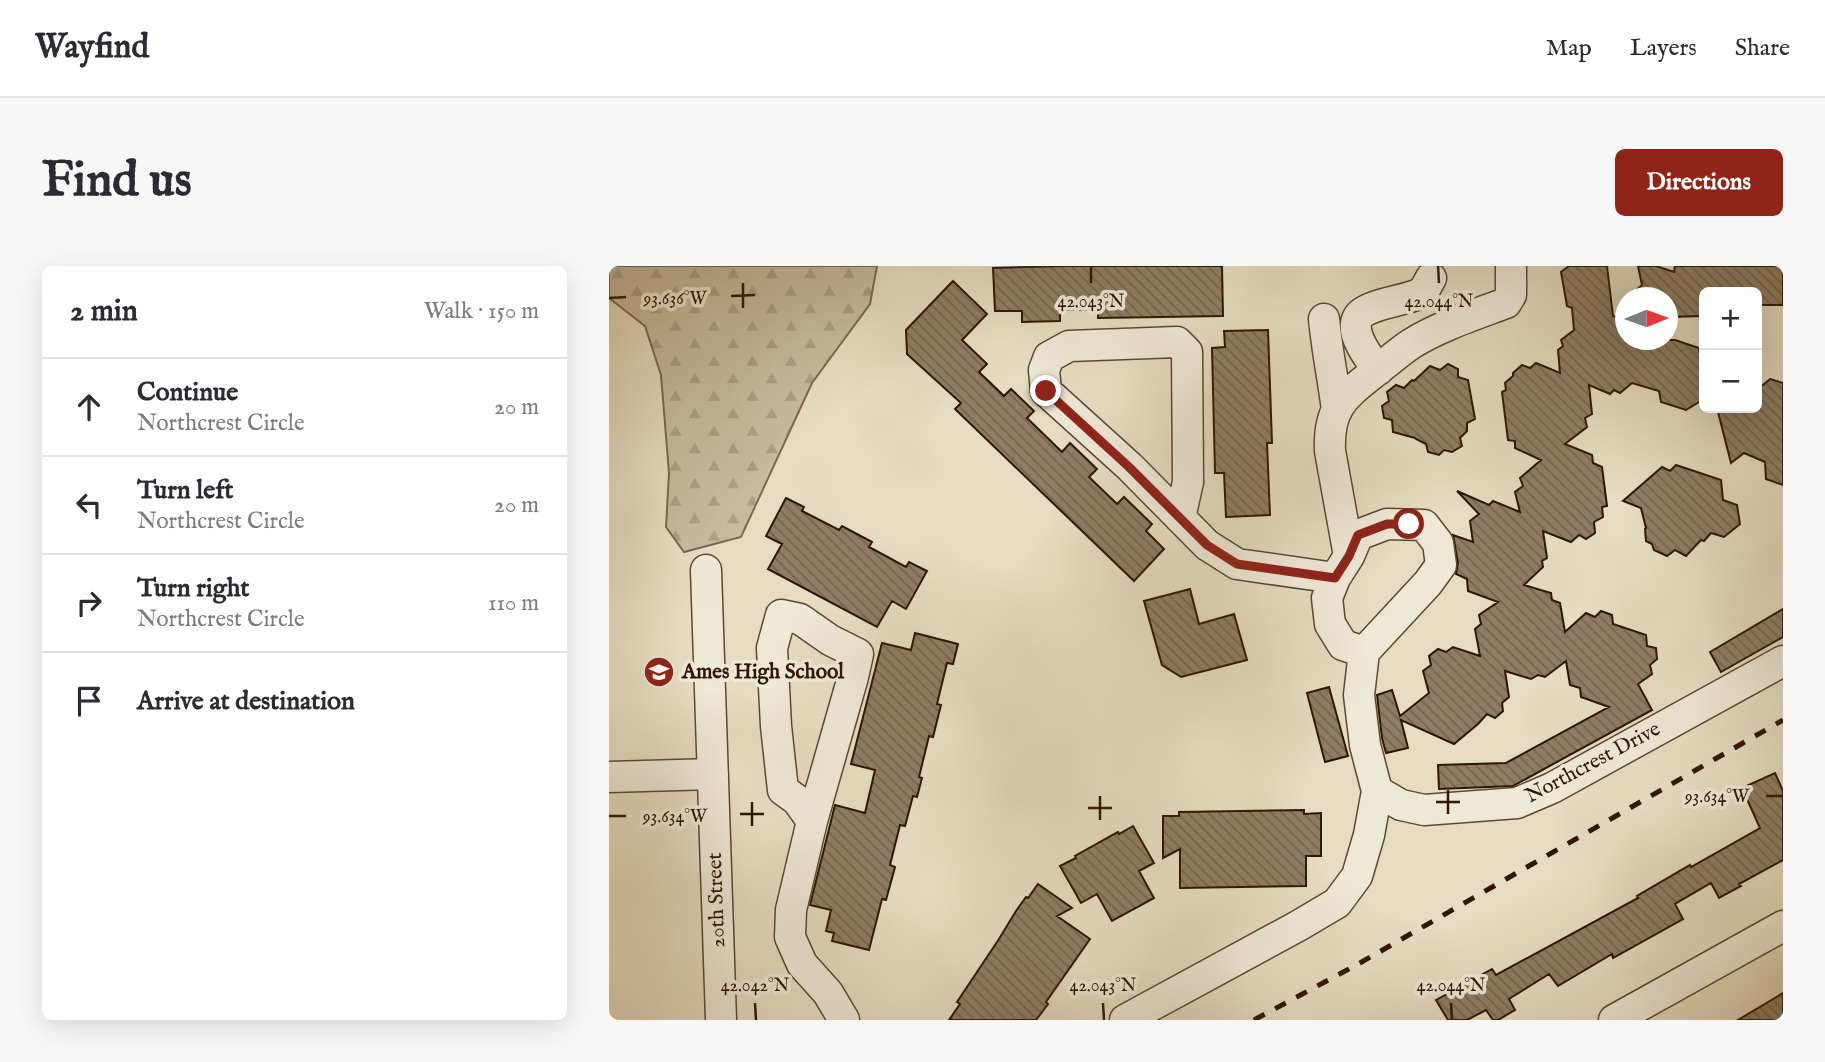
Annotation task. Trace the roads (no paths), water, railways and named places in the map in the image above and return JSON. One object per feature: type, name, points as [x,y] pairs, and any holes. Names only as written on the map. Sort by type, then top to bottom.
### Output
[{"type":"street","points":[[1342,567],[1329,436],[1337,410],[1346,395],[1408,345],[1506,303],[1511,295],[1511,266]]},
{"type":"street","points":[[1378,370],[1358,342],[1357,323],[1360,314],[1419,294],[1431,278]]},
{"type":"street","points":[[1324,319],[1328,363],[1337,410]]},
{"type":"street","points":[[1180,518],[1188,482],[1187,352],[1177,342],[1069,346],[1049,357],[1044,370],[1046,391],[1129,467],[1180,518],[1207,545],[1237,564],[1342,567]]},
{"type":"street","points":[[1125,1020],[1337,903],[1357,876],[1369,835],[1377,791],[1365,745],[1359,695],[1364,652],[1428,583],[1441,565],[1438,543],[1424,525],[1387,524],[1358,535],[1327,598],[1330,624],[1343,645],[1364,652]]},
{"type":"street","name":"20th Street","points":[[706,570],[721,1020]]},
{"type":"street","points":[[812,821],[797,800],[783,790],[772,648],[781,615],[800,619],[830,640],[857,654],[853,677],[812,821],[791,910],[790,937],[802,964],[828,993],[844,1020]]},
{"type":"street","name":"Northcrest Drive","points":[[1377,791],[1401,805],[1424,810],[1517,803],[1552,788],[1783,661]]},
{"type":"street","points":[[609,777],[713,774]]},
{"type":"street","points":[[1614,1020],[1783,926]]},
{"type":"railway","points":[[1254,1020],[1360,963],[1783,720]]},
{"type":"place","name":"Ames High School","points":[[659,672]]}]
